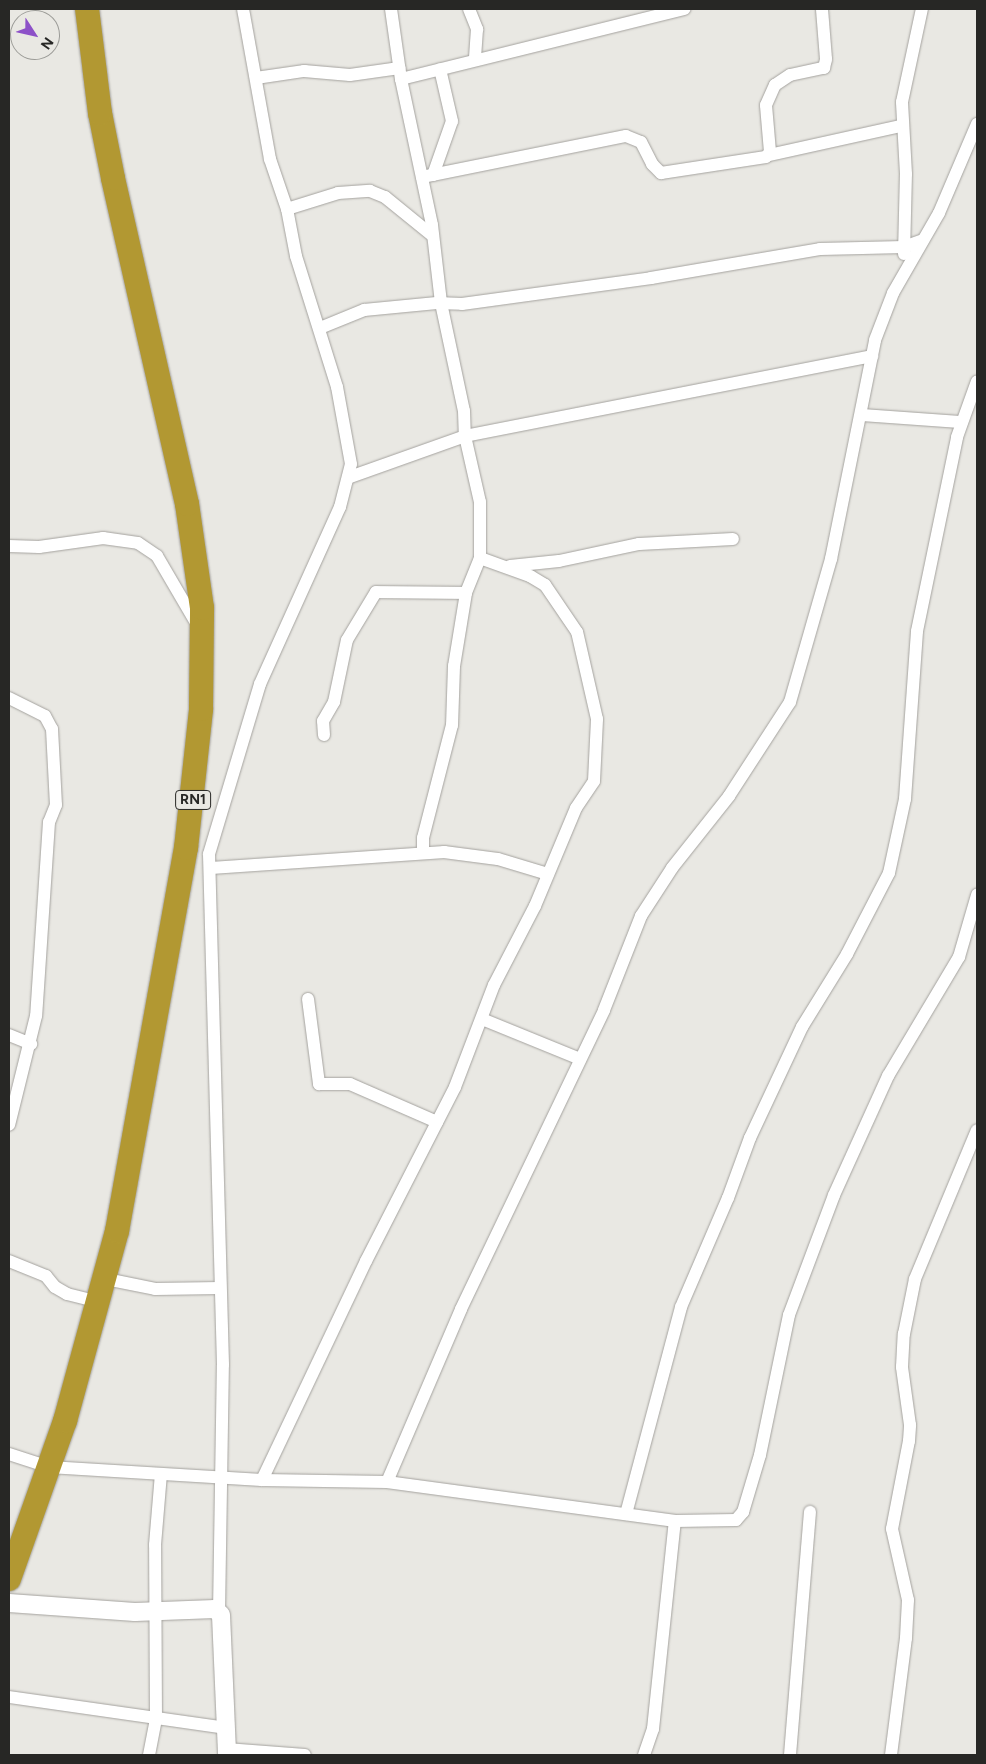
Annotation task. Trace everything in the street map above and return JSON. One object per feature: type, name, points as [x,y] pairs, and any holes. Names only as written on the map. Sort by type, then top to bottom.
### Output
[{"type":"highway","name":"RN1","points":[[9,1579],[49,1467],[106,1279],[136,1138],[186,848],[200,718],[202,608],[187,504],[100,114],[87,9]]},
{"type":"street","points":[[243,9],[268,150],[287,209],[296,256],[320,328],[347,430],[350,476],[260,684],[209,854],[211,868],[223,1365],[220,1476],[220,1613],[227,1752],[305,1755]]},
{"type":"street","points":[[391,9],[400,73],[428,176],[441,303],[464,410],[464,436],[480,502],[480,558],[466,593],[454,666],[452,724],[423,838],[423,853]]},
{"type":"street","points":[[469,9],[477,29],[475,59]]},
{"type":"street","points":[[256,78],[304,71],[350,75],[440,69],[475,59],[608,30],[684,9]]},
{"type":"street","points":[[769,155],[766,105],[775,85],[790,75],[824,68],[826,59],[822,9]]},
{"type":"street","points":[[902,274],[906,174],[901,126],[905,81],[922,9]]},
{"type":"street","points":[[428,176],[452,121],[440,69]]},
{"type":"street","points":[[387,1482],[461,1309],[580,1059],[641,916],[654,892],[729,796],[790,702],[831,559],[872,356],[892,293],[939,212],[977,124]]},
{"type":"street","points":[[428,176],[626,136],[641,142],[652,164],[661,173],[769,155],[901,126]]},
{"type":"street","points":[[287,209],[338,193],[370,191],[385,197],[433,236]]},
{"type":"street","points":[[320,328],[364,310],[441,303],[462,304],[612,284],[820,249],[904,247],[923,240]]},
{"type":"street","points":[[350,476],[464,436],[872,356]]},
{"type":"street","points":[[626,1514],[681,1307],[728,1198],[750,1138],[802,1027],[847,954],[889,873],[905,799],[917,631],[961,422],[977,381]]},
{"type":"street","points":[[861,415],[961,422]]},
{"type":"street","points":[[9,546],[39,547],[104,538],[138,543],[157,556],[202,632]]},
{"type":"street","points":[[508,566],[559,560],[639,544],[733,539]]},
{"type":"street","points":[[262,1480],[465,1064],[494,985],[548,874],[576,808],[594,782],[597,718],[585,658],[573,625],[544,586],[508,566],[480,558]]},
{"type":"street","points":[[324,735],[324,721],[334,702],[347,640],[376,592],[466,593]]},
{"type":"street","points":[[9,698],[45,716],[52,728],[56,805],[49,822],[40,979],[31,1044],[9,1125]]},
{"type":"street","points":[[186,848],[209,854]]},
{"type":"street","points":[[211,868],[444,852],[498,859],[548,874]]},
{"type":"street","points":[[9,1454],[49,1467],[262,1480],[387,1482],[674,1521],[736,1520],[743,1512],[760,1455],[789,1315],[817,1241],[857,1140],[888,1076],[959,957],[977,895]]},
{"type":"street","points":[[308,999],[319,1084],[350,1084],[437,1122]]},
{"type":"street","points":[[482,1019],[580,1059]]},
{"type":"street","points":[[9,1035],[31,1044]]},
{"type":"street","points":[[891,1755],[907,1629],[908,1600],[892,1529],[909,1441],[910,1425],[902,1368],[904,1334],[915,1279],[977,1130]]},
{"type":"street","points":[[9,1261],[46,1276],[66,1294],[100,1302]]},
{"type":"street","points":[[106,1279],[155,1289],[220,1288]]},
{"type":"street","points":[[149,1755],[156,1719],[157,1611],[155,1545],[161,1474]]},
{"type":"street","points":[[790,1755],[810,1512]]},
{"type":"street","points":[[644,1755],[653,1729],[674,1521]]},
{"type":"street","points":[[9,1603],[157,1611],[215,1609],[220,1613]]},
{"type":"street","points":[[9,1697],[226,1728]]}]
